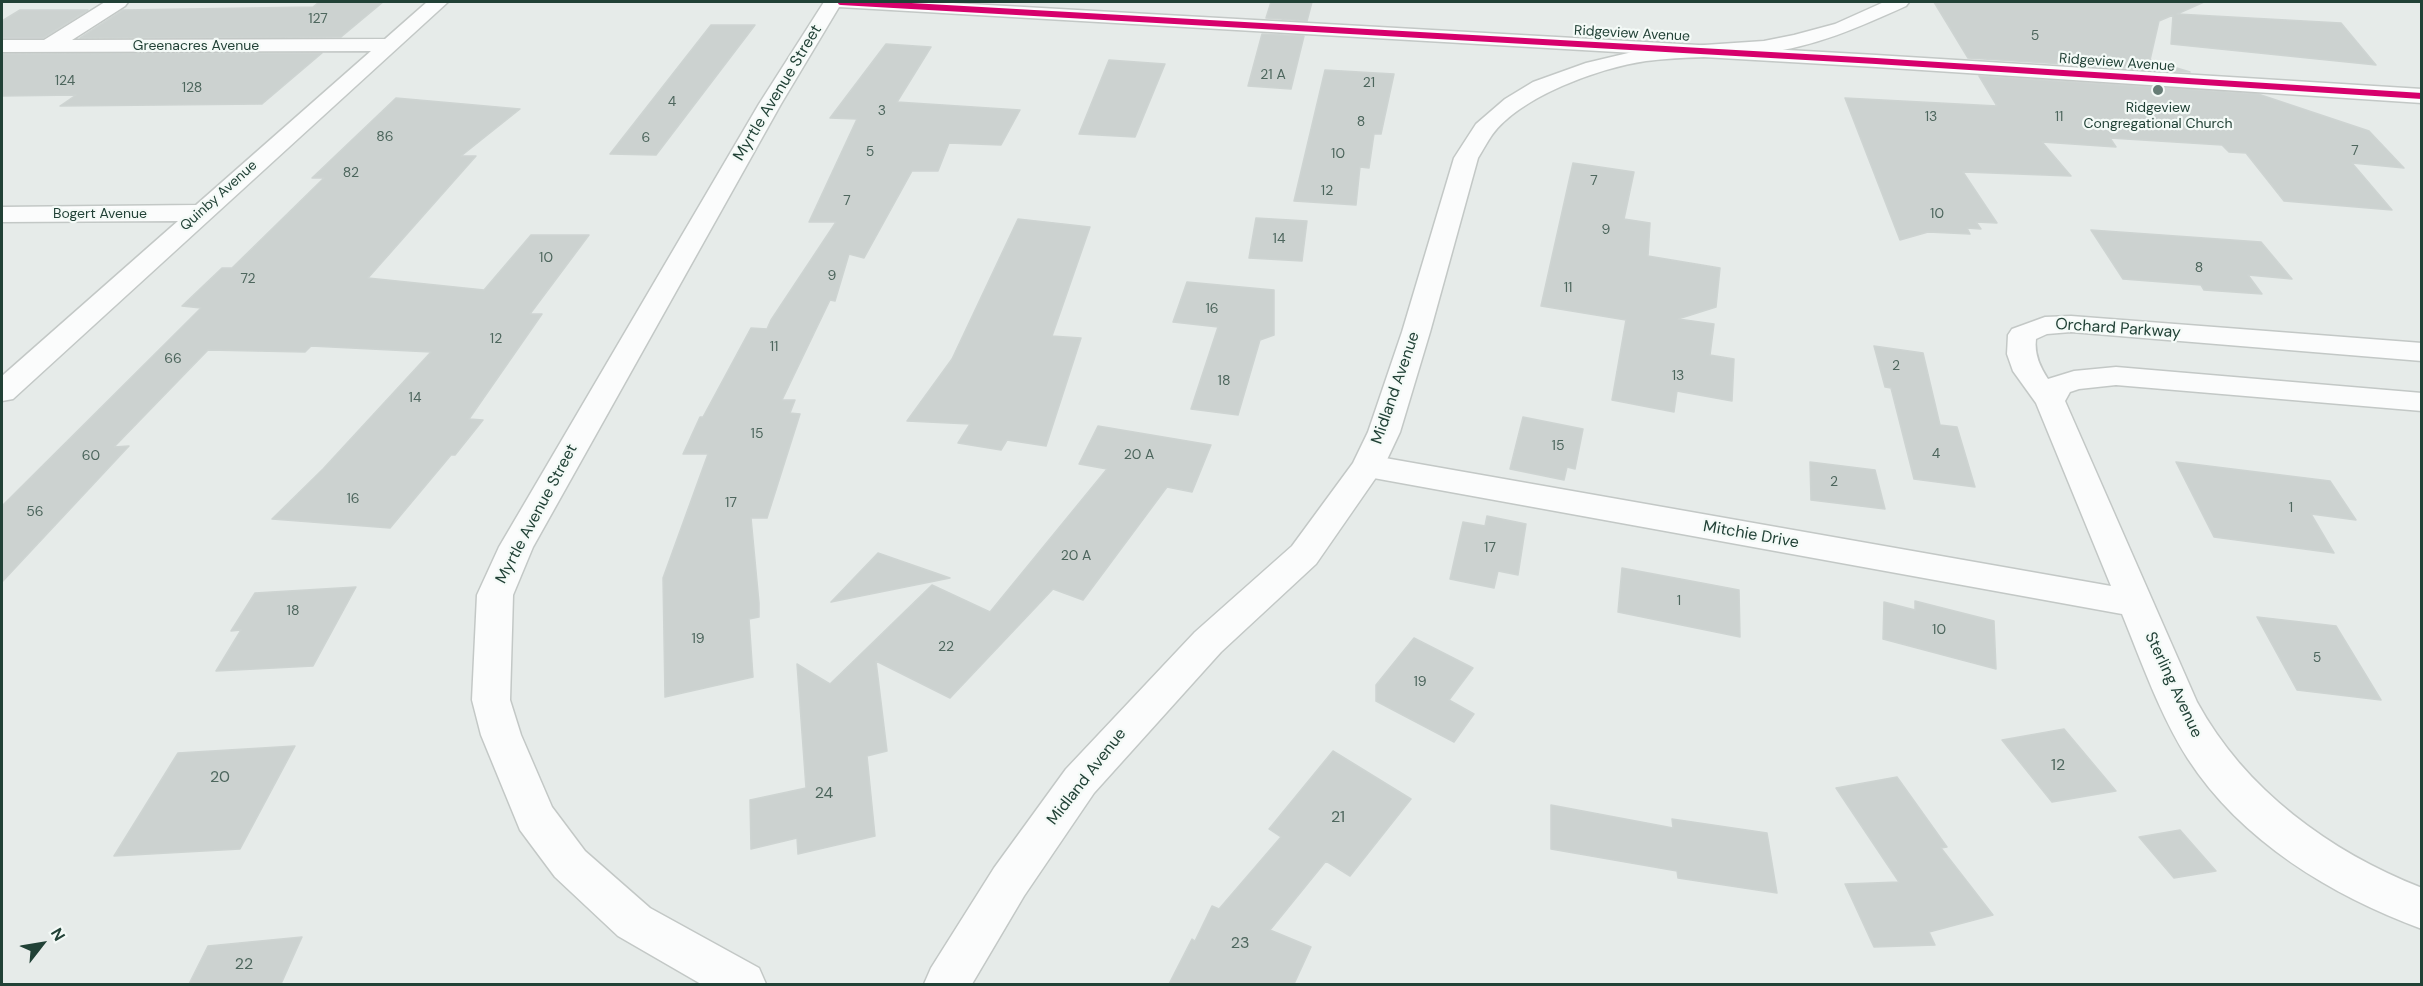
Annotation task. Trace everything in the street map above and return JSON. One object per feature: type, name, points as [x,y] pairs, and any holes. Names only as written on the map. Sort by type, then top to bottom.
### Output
[{"type":"street","points":[[48,46],[118,2]]},
{"type":"street","name":"Quinby Avenue","points":[[2,392],[199,213],[438,2]]},
{"type":"street","name":"Myrtle Avenue Street","points":[[743,984],[634,922],[570,864],[535,817],[501,735],[491,699],[495,595],[522,537],[770,104],[833,2]]},
{"type":"street","name":"Ridgeview Avenue","points":[[841,2],[1700,51],[2421,96]]},
{"type":"street","name":"Midland Avenue","points":[[947,984],[1009,882],[1080,781],[1131,722],[1208,642],[1304,555],[1368,466],[1388,421],[1466,158],[1484,129],[1513,104],[1541,87],[1593,67],[1645,55],[1764,47],[1797,40],[1842,28],[1899,2]]},
{"type":"street","name":"Greenacres Avenue","points":[[2,46],[391,45]]},
{"type":"street","name":"Bogert Avenue","points":[[2,214],[199,213]]},
{"type":"street","name":"Orchard Parkway","points":[[2050,401],[2024,367],[2019,345],[2022,335],[2032,328],[2047,324],[2421,352]]},
{"type":"street","points":[[2050,401],[2058,386],[2074,380],[2116,376],[2421,402]]},
{"type":"street","name":"Sterling Avenue","points":[[2050,401],[2179,705],[2205,751],[2228,780],[2277,828],[2327,862],[2398,901],[2421,909]]},
{"type":"street","name":"Mitchie Drive","points":[[1368,466],[2135,603]]},
{"type":"building","points":[[319,2],[383,2],[341,37],[80,38],[123,10],[313,7]]},
{"type":"building","points":[[1271,2],[1312,2],[1307,21],[1266,18]]},
{"type":"building","points":[[1934,2],[2204,2],[2177,14],[2341,23],[2376,65],[2171,44],[2173,15],[2159,21],[2150,60],[2190,72],[1968,58]]},
{"type":"building","points":[[20,10],[88,10],[43,38],[2,38],[2,21]]},
{"type":"building","points":[[711,25],[755,25],[656,155],[610,154]]},
{"type":"building","points":[[1262,34],[1304,36],[1291,89],[1248,86]]},
{"type":"building","points":[[886,44],[931,47],[897,102],[1020,110],[1001,145],[949,143],[938,171],[912,171],[864,258],[849,254],[835,301],[830,300],[782,400],[795,400],[790,413],[800,414],[767,518],[751,518],[759,603],[759,617],[749,619],[753,677],[665,697],[663,578],[708,454],[683,454],[700,417],[703,417],[751,328],[767,329],[836,222],[809,222],[857,119],[830,118]]},
{"type":"building","points":[[322,53],[262,104],[60,106],[76,95],[2,96],[2,54]]},
{"type":"building","points":[[1109,60],[1165,64],[1135,137],[1079,134]]},
{"type":"building","points":[[1325,70],[1394,74],[1381,134],[1374,134],[1369,168],[1360,167],[1356,205],[1294,201]]},
{"type":"building","points":[[1979,76],[2258,94],[2369,131],[2404,168],[2352,163],[2392,210],[2284,201],[2246,153],[2229,152],[2222,145],[2110,138],[2116,147],[2042,142],[2071,176],[1963,172],[1997,223],[1976,222],[1981,229],[1967,228],[1970,234],[1928,232],[1900,240],[1845,98],[1997,106]]},
{"type":"building","points":[[396,98],[520,109],[461,156],[476,156],[368,278],[484,290],[531,235],[589,235],[530,314],[542,314],[469,419],[483,420],[455,455],[451,455],[390,528],[272,519],[323,469],[431,352],[311,346],[305,352],[208,350],[114,447],[129,446],[2,582],[2,506],[201,308],[182,306],[222,268],[232,268],[324,178],[312,178]]},
{"type":"building","points":[[1573,163],[1634,172],[1624,219],[1650,223],[1648,256],[1720,268],[1716,307],[1678,319],[1714,324],[1710,355],[1734,359],[1732,401],[1677,391],[1674,412],[1612,400],[1626,320],[1541,306]]},
{"type":"building","points":[[1256,218],[1307,221],[1302,261],[1249,258]]},
{"type":"building","points":[[1018,219],[1090,227],[1052,336],[1081,338],[1046,446],[1007,440],[1001,450],[958,443],[970,424],[907,421],[952,359]]},
{"type":"building","points":[[2091,230],[2261,242],[2292,279],[2248,275],[2262,294],[2204,290],[2201,285],[2123,279]]},
{"type":"building","points":[[1187,282],[1274,290],[1274,335],[1260,340],[1238,415],[1191,409],[1218,327],[1173,322]]},
{"type":"building","points":[[1874,346],[1923,353],[1940,425],[1957,427],[1975,487],[1914,479],[1891,388],[1885,387]]},
{"type":"building","points":[[1523,417],[1583,429],[1575,469],[1567,467],[1564,480],[1510,469]]},
{"type":"building","points":[[1098,426],[1211,445],[1192,492],[1167,487],[1083,600],[1053,589],[950,698],[876,661],[887,751],[867,756],[875,836],[798,854],[797,838],[751,849],[750,800],[806,788],[797,664],[830,684],[932,585],[990,612],[1107,469],[1079,464]]},
{"type":"building","points":[[1810,462],[1875,470],[1885,509],[1811,500]]},
{"type":"building","points":[[2176,462],[2330,481],[2356,520],[2311,514],[2334,553],[2214,537]]},
{"type":"building","points":[[1487,516],[1526,524],[1518,575],[1498,571],[1494,588],[1450,579],[1463,522],[1485,526]]},
{"type":"building","points":[[878,553],[950,578],[831,602]]},
{"type":"building","points":[[1622,568],[1739,590],[1740,637],[1618,612]]},
{"type":"building","points":[[356,587],[313,666],[216,671],[241,630],[231,631],[255,593]]},
{"type":"building","points":[[1915,601],[1994,621],[1996,669],[1883,639],[1884,602],[1915,610]]},
{"type":"building","points":[[2257,617],[2336,626],[2381,700],[2297,690]]},
{"type":"building","points":[[1414,638],[1473,668],[1449,700],[1474,714],[1454,742],[1376,701],[1376,685]]},
{"type":"building","points":[[2064,729],[2116,791],[2052,802],[2002,740]]},
{"type":"building","points":[[295,746],[240,849],[114,856],[178,753]]},
{"type":"building","points":[[1333,751],[1411,799],[1350,876],[1326,861],[1270,930],[1311,947],[1294,984],[1169,984],[1192,939],[1195,941],[1212,906],[1219,909],[1281,837],[1269,829]]},
{"type":"building","points":[[1897,777],[1947,847],[1941,848],[1993,915],[1929,932],[1935,945],[1874,947],[1845,884],[1899,882],[1836,788]]},
{"type":"building","points":[[1551,805],[1673,828],[1672,819],[1767,833],[1777,893],[1678,878],[1677,871],[1551,849]]},
{"type":"building","points":[[2180,830],[2216,871],[2174,878],[2139,837]]},
{"type":"building","points":[[302,937],[281,984],[189,984],[208,946]]},
{"type":"cycle path","points":[[841,2],[1876,61],[2422,96]]},
{"type":"place","name":"Ridgeview Congregational Church","points":[[2158,90]]}]
